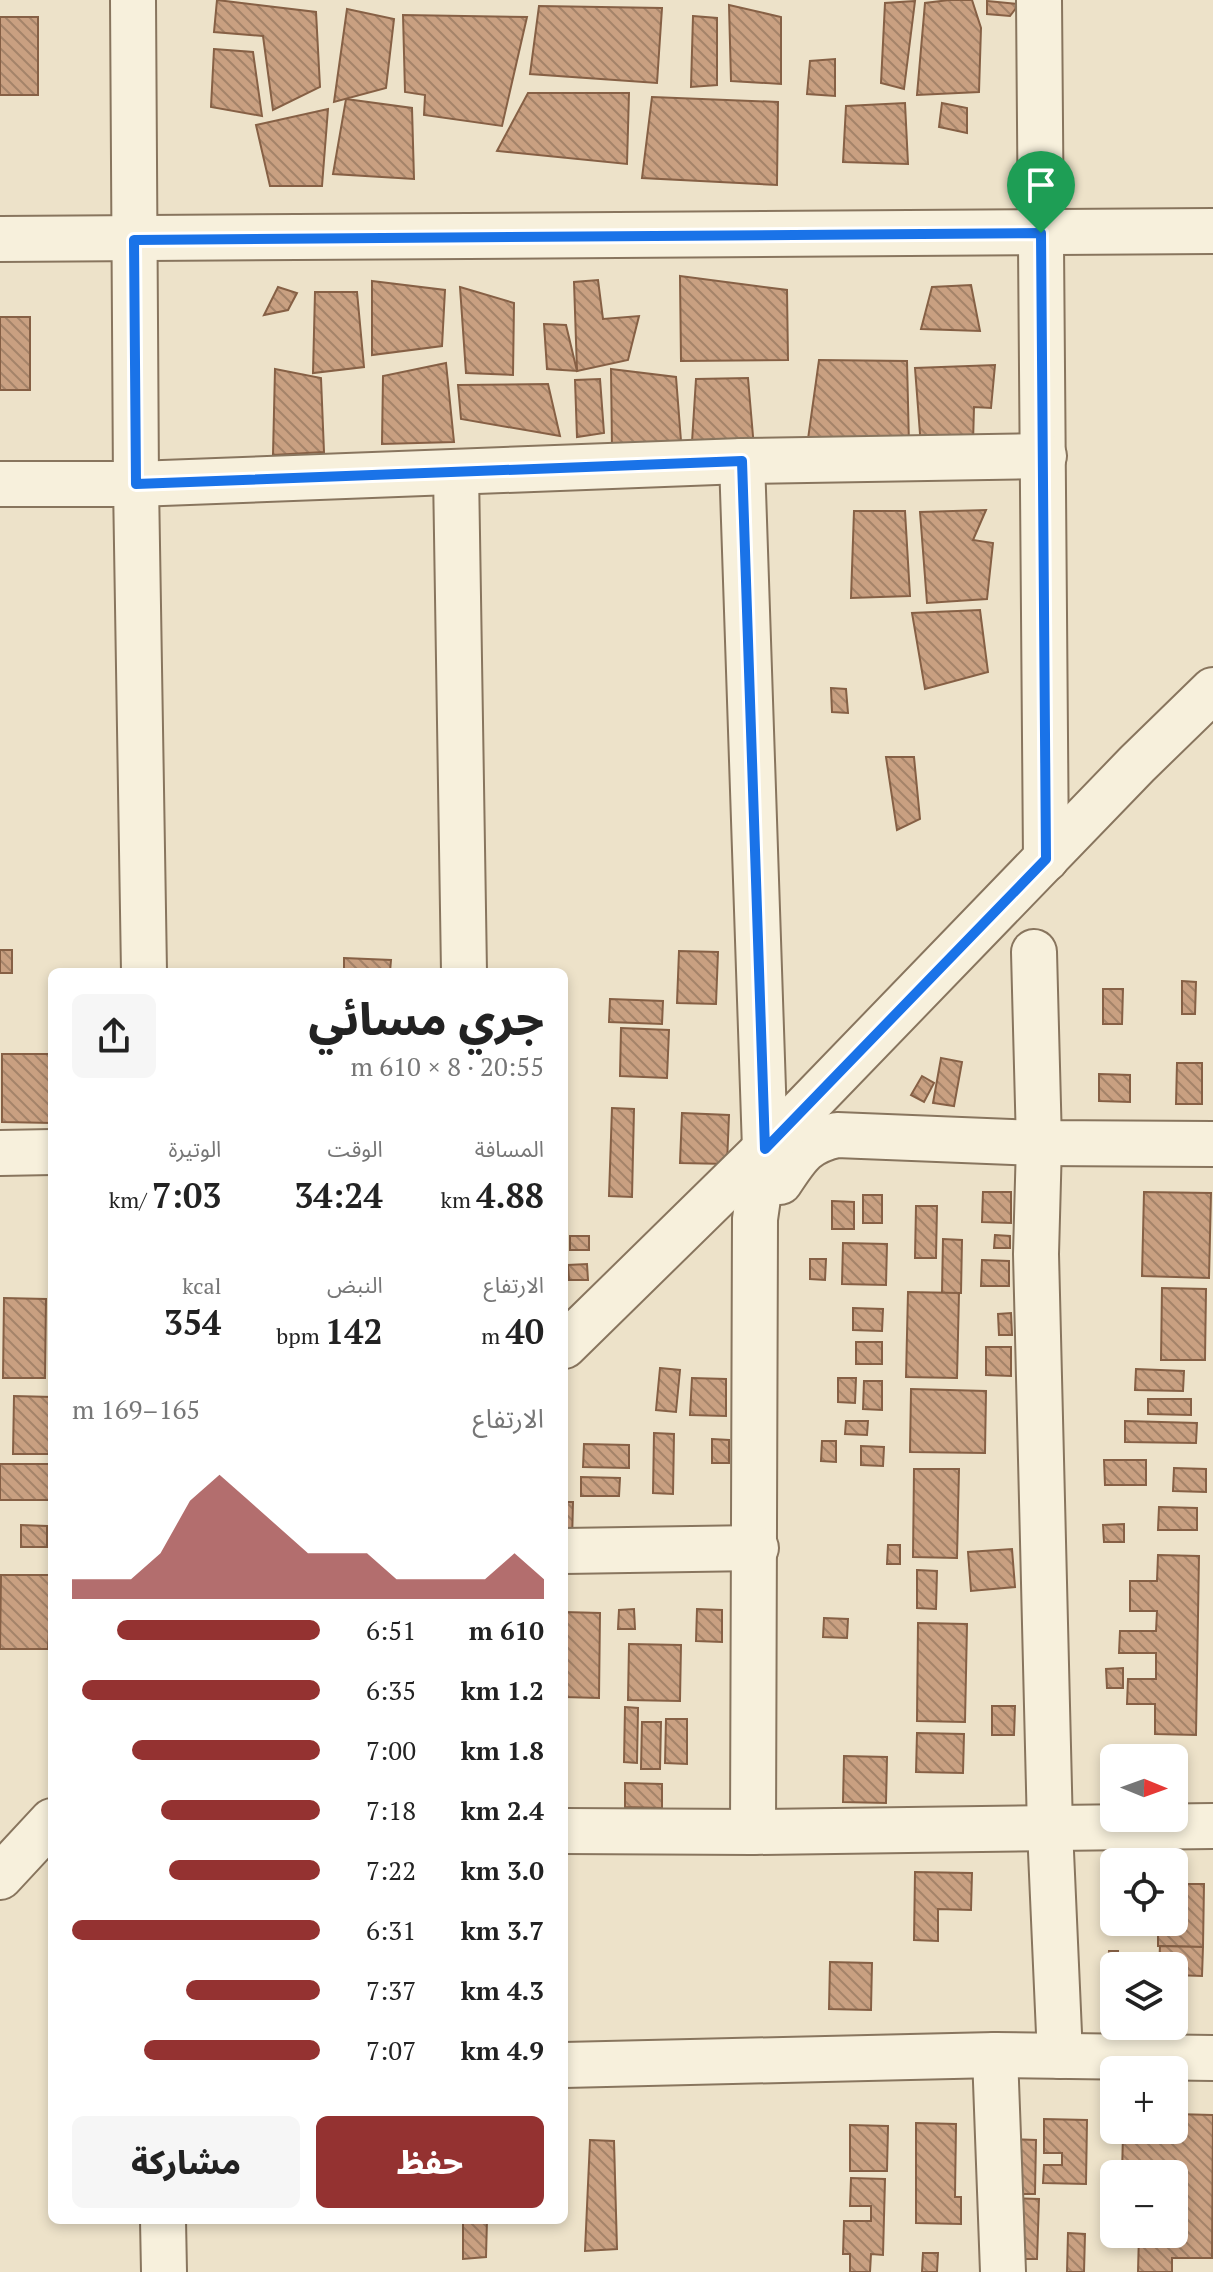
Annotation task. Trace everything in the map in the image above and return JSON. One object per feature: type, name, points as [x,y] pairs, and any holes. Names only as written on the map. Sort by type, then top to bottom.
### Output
[{"type":"street","points":[[133,0],[136,484],[144,968]]},
{"type":"street","points":[[1039,0],[1046,859]]},
{"type":"street","points":[[0,239],[1213,231]]},
{"type":"street","points":[[0,484],[136,484],[742,461],[1044,456]]},
{"type":"street","points":[[742,461],[765,1149],[755,1219],[753,1832]]},
{"type":"street","points":[[456,472],[464,968]]},
{"type":"street","points":[[568,1342],[765,1149],[1137,764],[1213,690]]},
{"type":"street","points":[[1034,952],[1039,1143],[1036,1254],[1050,1829],[1060,2056]]},
{"type":"street","points":[[755,1219],[800,1152],[818,1139],[837,1135],[1039,1143],[1213,1144]]},
{"type":"street","points":[[0,1153],[48,1152]]},
{"type":"street","points":[[568,1551],[756,1548]]},
{"type":"street","points":[[0,1877],[48,1825]]},
{"type":"street","points":[[568,1831],[753,1832],[1213,1826]]},
{"type":"street","points":[[995,2055],[1003,2272]]},
{"type":"street","points":[[568,2065],[995,2055],[1213,2058]]},
{"type":"street","points":[[163,2224],[164,2272]]},
{"type":"building","points":[[217,0],[316,12],[320,87],[273,110],[263,36],[214,32]]},
{"type":"building","points":[[972,0],[981,28],[979,92],[917,95],[925,3]]},
{"type":"building","points":[[915,1],[904,89],[881,83],[885,3]]},
{"type":"building","points":[[987,1],[1019,4],[1010,16],[987,14]]},
{"type":"building","points":[[729,5],[781,17],[781,84],[731,81]]},
{"type":"building","points":[[539,6],[662,8],[657,83],[530,74]]},
{"type":"building","points":[[347,9],[394,19],[386,88],[334,102]]},
{"type":"building","points":[[403,15],[527,17],[502,126],[424,115],[425,95],[405,92]]},
{"type":"building","points":[[693,16],[717,18],[717,85],[691,87]]},
{"type":"building","points":[[0,17],[38,17],[38,95],[0,95]]},
{"type":"building","points":[[214,49],[253,52],[262,116],[211,107]]},
{"type":"building","points":[[835,59],[835,96],[807,94],[810,61]]},
{"type":"building","points":[[528,93],[629,93],[627,164],[497,151]]},
{"type":"building","points":[[652,97],[778,102],[777,185],[642,178]]},
{"type":"building","points":[[346,99],[412,108],[414,179],[333,174]]},
{"type":"building","points":[[905,103],[908,164],[843,162],[846,106]]},
{"type":"building","points":[[942,103],[967,108],[967,133],[939,127]]},
{"type":"building","points":[[328,109],[322,186],[270,186],[256,125]]},
{"type":"building","points":[[680,276],[787,290],[788,360],[681,361]]},
{"type":"building","points":[[598,280],[603,319],[639,316],[628,360],[577,371],[574,282]]},
{"type":"building","points":[[372,281],[445,290],[442,346],[372,355]]},
{"type":"building","points":[[971,285],[980,331],[921,329],[932,287]]},
{"type":"building","points":[[278,287],[297,293],[288,310],[264,315]]},
{"type":"building","points":[[460,287],[514,303],[513,375],[466,373]]},
{"type":"building","points":[[315,292],[357,292],[364,367],[313,373]]},
{"type":"building","points":[[0,317],[30,317],[30,390],[0,390]]},
{"type":"building","points":[[544,324],[566,325],[577,371],[547,369]]},
{"type":"building","points":[[819,360],[907,361],[909,445],[808,439]]},
{"type":"building","points":[[446,363],[454,442],[382,444],[383,376]]},
{"type":"building","points":[[995,365],[991,408],[974,407],[973,443],[921,447],[915,368]]},
{"type":"building","points":[[275,369],[321,378],[324,452],[273,455]]},
{"type":"building","points":[[611,369],[676,377],[681,441],[612,449]]},
{"type":"building","points":[[748,378],[754,448],[692,442],[696,379]]},
{"type":"building","points":[[600,379],[604,433],[577,437],[575,380]]},
{"type":"building","points":[[548,384],[560,436],[461,419],[458,385]]},
{"type":"building","points":[[986,510],[973,540],[993,543],[987,599],[927,603],[920,512]]},
{"type":"building","points":[[854,511],[905,511],[910,596],[851,598]]},
{"type":"building","points":[[980,610],[988,672],[925,689],[912,613]]},
{"type":"building","points":[[831,688],[846,689],[848,713],[832,712]]},
{"type":"building","points":[[886,757],[914,757],[920,819],[897,830]]},
{"type":"building","points":[[0,950],[12,950],[12,973],[0,973]]},
{"type":"building","points":[[679,951],[718,952],[716,1004],[677,1003]]},
{"type":"building","points":[[344,958],[391,960],[390,968],[344,968]]},
{"type":"building","points":[[1182,981],[1196,982],[1195,1014],[1182,1014]]},
{"type":"building","points":[[1103,989],[1123,989],[1122,1024],[1103,1024]]},
{"type":"building","points":[[610,999],[663,1001],[662,1024],[609,1022]]},
{"type":"building","points":[[621,1028],[669,1030],[667,1078],[620,1076]]},
{"type":"building","points":[[2,1054],[48,1054],[48,1123],[2,1122]]},
{"type":"building","points":[[941,1058],[962,1062],[954,1106],[933,1103]]},
{"type":"building","points":[[1177,1063],[1202,1063],[1202,1104],[1176,1104]]},
{"type":"building","points":[[1099,1074],[1130,1075],[1130,1102],[1099,1101]]},
{"type":"building","points":[[922,1076],[934,1083],[924,1102],[911,1095]]},
{"type":"building","points":[[612,1108],[634,1109],[632,1197],[609,1196]]},
{"type":"building","points":[[682,1113],[729,1115],[727,1164],[680,1163]]},
{"type":"building","points":[[983,1192],[1011,1192],[1011,1223],[982,1222]]},
{"type":"building","points":[[1144,1192],[1211,1193],[1209,1278],[1142,1276]]},
{"type":"building","points":[[863,1195],[882,1195],[882,1223],[863,1223]]},
{"type":"building","points":[[832,1201],[854,1202],[854,1229],[832,1229]]},
{"type":"building","points":[[916,1206],[937,1206],[936,1258],[915,1258]]},
{"type":"building","points":[[995,1235],[1010,1236],[1010,1248],[994,1248]]},
{"type":"building","points":[[570,1236],[589,1236],[589,1250],[570,1250]]},
{"type":"building","points":[[943,1239],[962,1240],[961,1293],[942,1293]]},
{"type":"building","points":[[843,1243],[887,1244],[886,1285],[842,1284]]},
{"type":"building","points":[[810,1259],[826,1259],[825,1280],[810,1279]]},
{"type":"building","points":[[982,1260],[1009,1261],[1009,1286],[981,1286]]},
{"type":"building","points":[[587,1264],[588,1280],[569,1280],[568,1265]]},
{"type":"building","points":[[1162,1288],[1206,1289],[1205,1360],[1161,1360]]},
{"type":"building","points":[[908,1292],[959,1293],[957,1378],[906,1377]]},
{"type":"building","points":[[4,1298],[46,1299],[45,1378],[3,1378]]},
{"type":"building","points":[[853,1308],[883,1309],[882,1331],[853,1330]]},
{"type":"building","points":[[1011,1313],[1012,1335],[999,1335],[998,1314]]},
{"type":"building","points":[[856,1342],[882,1342],[882,1364],[856,1364]]},
{"type":"building","points":[[986,1347],[1011,1347],[1011,1376],[986,1375]]},
{"type":"building","points":[[660,1368],[680,1370],[676,1412],[656,1410]]},
{"type":"building","points":[[1136,1369],[1184,1371],[1183,1391],[1135,1390]]},
{"type":"building","points":[[692,1378],[726,1379],[726,1416],[690,1415]]},
{"type":"building","points":[[838,1378],[856,1378],[855,1403],[838,1402]]},
{"type":"building","points":[[864,1381],[882,1381],[882,1410],[863,1409]]},
{"type":"building","points":[[911,1389],[986,1391],[985,1453],[910,1452]]},
{"type":"building","points":[[14,1396],[48,1397],[48,1454],[13,1454]]},
{"type":"building","points":[[1148,1399],[1191,1399],[1191,1415],[1148,1414]]},
{"type":"building","points":[[846,1421],[868,1421],[867,1435],[845,1434]]},
{"type":"building","points":[[1125,1421],[1197,1423],[1196,1443],[1125,1442]]},
{"type":"building","points":[[654,1433],[674,1434],[673,1494],[653,1493]]},
{"type":"building","points":[[712,1439],[729,1440],[729,1463],[712,1463]]},
{"type":"building","points":[[822,1441],[836,1441],[836,1462],[821,1461]]},
{"type":"building","points":[[584,1444],[629,1445],[629,1468],[583,1467]]},
{"type":"building","points":[[861,1446],[884,1447],[883,1466],[861,1465]]},
{"type":"building","points":[[1104,1460],[1146,1460],[1146,1485],[1105,1485]]},
{"type":"building","points":[[0,1464],[48,1464],[48,1500],[0,1500]]},
{"type":"building","points":[[1174,1468],[1206,1469],[1206,1492],[1173,1491]]},
{"type":"building","points":[[914,1469],[959,1469],[957,1558],[913,1557]]},
{"type":"building","points":[[581,1477],[620,1478],[619,1496],[581,1496]]},
{"type":"building","points":[[568,1502],[573,1502],[572,1541],[568,1541]]},
{"type":"building","points":[[1159,1507],[1197,1508],[1197,1530],[1158,1530]]},
{"type":"building","points":[[1124,1524],[1124,1542],[1104,1542],[1103,1525]]},
{"type":"building","points":[[21,1525],[47,1526],[47,1547],[21,1547]]},
{"type":"building","points":[[888,1545],[900,1545],[900,1564],[887,1564]]},
{"type":"building","points":[[1012,1549],[1015,1587],[971,1591],[968,1552]]},
{"type":"building","points":[[1158,1555],[1199,1556],[1196,1735],[1155,1734],[1155,1704],[1127,1704],[1128,1679],[1156,1679],[1156,1653],[1119,1653],[1120,1631],[1156,1631],[1157,1611],[1130,1611],[1130,1581],[1157,1581]]},
{"type":"building","points":[[917,1570],[937,1571],[936,1609],[917,1608]]},
{"type":"building","points":[[1,1575],[48,1575],[48,1649],[0,1649]]},
{"type":"building","points":[[634,1609],[635,1629],[618,1629],[619,1610]]},
{"type":"building","points":[[697,1609],[722,1610],[722,1642],[696,1641]]},
{"type":"building","points":[[568,1612],[600,1613],[599,1698],[568,1697]]},
{"type":"building","points":[[824,1618],[848,1619],[847,1638],[823,1637]]},
{"type":"building","points":[[918,1623],[967,1624],[965,1722],[917,1721]]},
{"type":"building","points":[[629,1644],[681,1645],[680,1701],[628,1700]]},
{"type":"building","points":[[1123,1668],[1123,1688],[1107,1688],[1106,1669]]},
{"type":"building","points":[[992,1706],[1015,1706],[1014,1735],[992,1735]]},
{"type":"building","points":[[625,1707],[638,1708],[637,1763],[624,1762]]},
{"type":"building","points":[[666,1719],[687,1719],[687,1764],[665,1763]]},
{"type":"building","points":[[642,1722],[661,1722],[660,1769],[641,1769]]},
{"type":"building","points":[[917,1733],[964,1734],[963,1773],[916,1772]]},
{"type":"building","points":[[844,1756],[887,1757],[886,1803],[843,1802]]},
{"type":"building","points":[[625,1783],[662,1784],[662,1808],[625,1807]]},
{"type":"building","points":[[915,1872],[972,1873],[971,1910],[938,1909],[938,1941],[914,1940]]},
{"type":"building","points":[[1188,1884],[1204,1884],[1203,1947],[1158,1946],[1158,1936],[1188,1936]]},
{"type":"building","points":[[1160,1946],[1203,1947],[1202,1976],[1188,1976],[1188,1952],[1160,1952]]},
{"type":"building","points":[[830,1962],[872,1963],[871,2010],[829,2009]]},
{"type":"building","points":[[1188,2114],[1213,2115],[1212,2258],[1172,2258],[1172,2272],[1138,2272],[1139,2248],[1188,2248],[1188,2160],[1122,2160],[1123,2144],[1188,2144]]},
{"type":"building","points":[[1044,2119],[1087,2120],[1086,2184],[1043,2183],[1044,2165],[1062,2165],[1062,2153],[1044,2153]]},
{"type":"building","points":[[916,2123],[956,2124],[955,2197],[961,2197],[961,2224],[916,2223]]},
{"type":"building","points":[[850,2125],[888,2126],[887,2171],[850,2171]]},
{"type":"building","points":[[1009,2139],[1036,2140],[1035,2194],[1008,2194]]},
{"type":"building","points":[[590,2140],[614,2141],[617,2249],[585,2251]]},
{"type":"building","points":[[851,2178],[885,2179],[883,2255],[871,2254],[870,2272],[850,2272],[850,2254],[843,2254],[844,2221],[871,2221],[871,2206],[850,2206]]},
{"type":"building","points":[[1009,2198],[1039,2199],[1037,2259],[1008,2259]]},
{"type":"building","points":[[463,2224],[487,2224],[486,2257],[463,2259]]},
{"type":"building","points":[[1068,2233],[1085,2234],[1084,2272],[1067,2272]]},
{"type":"building","points":[[923,2253],[938,2253],[937,2272],[922,2272]]},
{"type":"route","points":[[1041,233],[1046,859],[765,1149],[742,461],[136,484],[134,240],[1041,233]]}]
